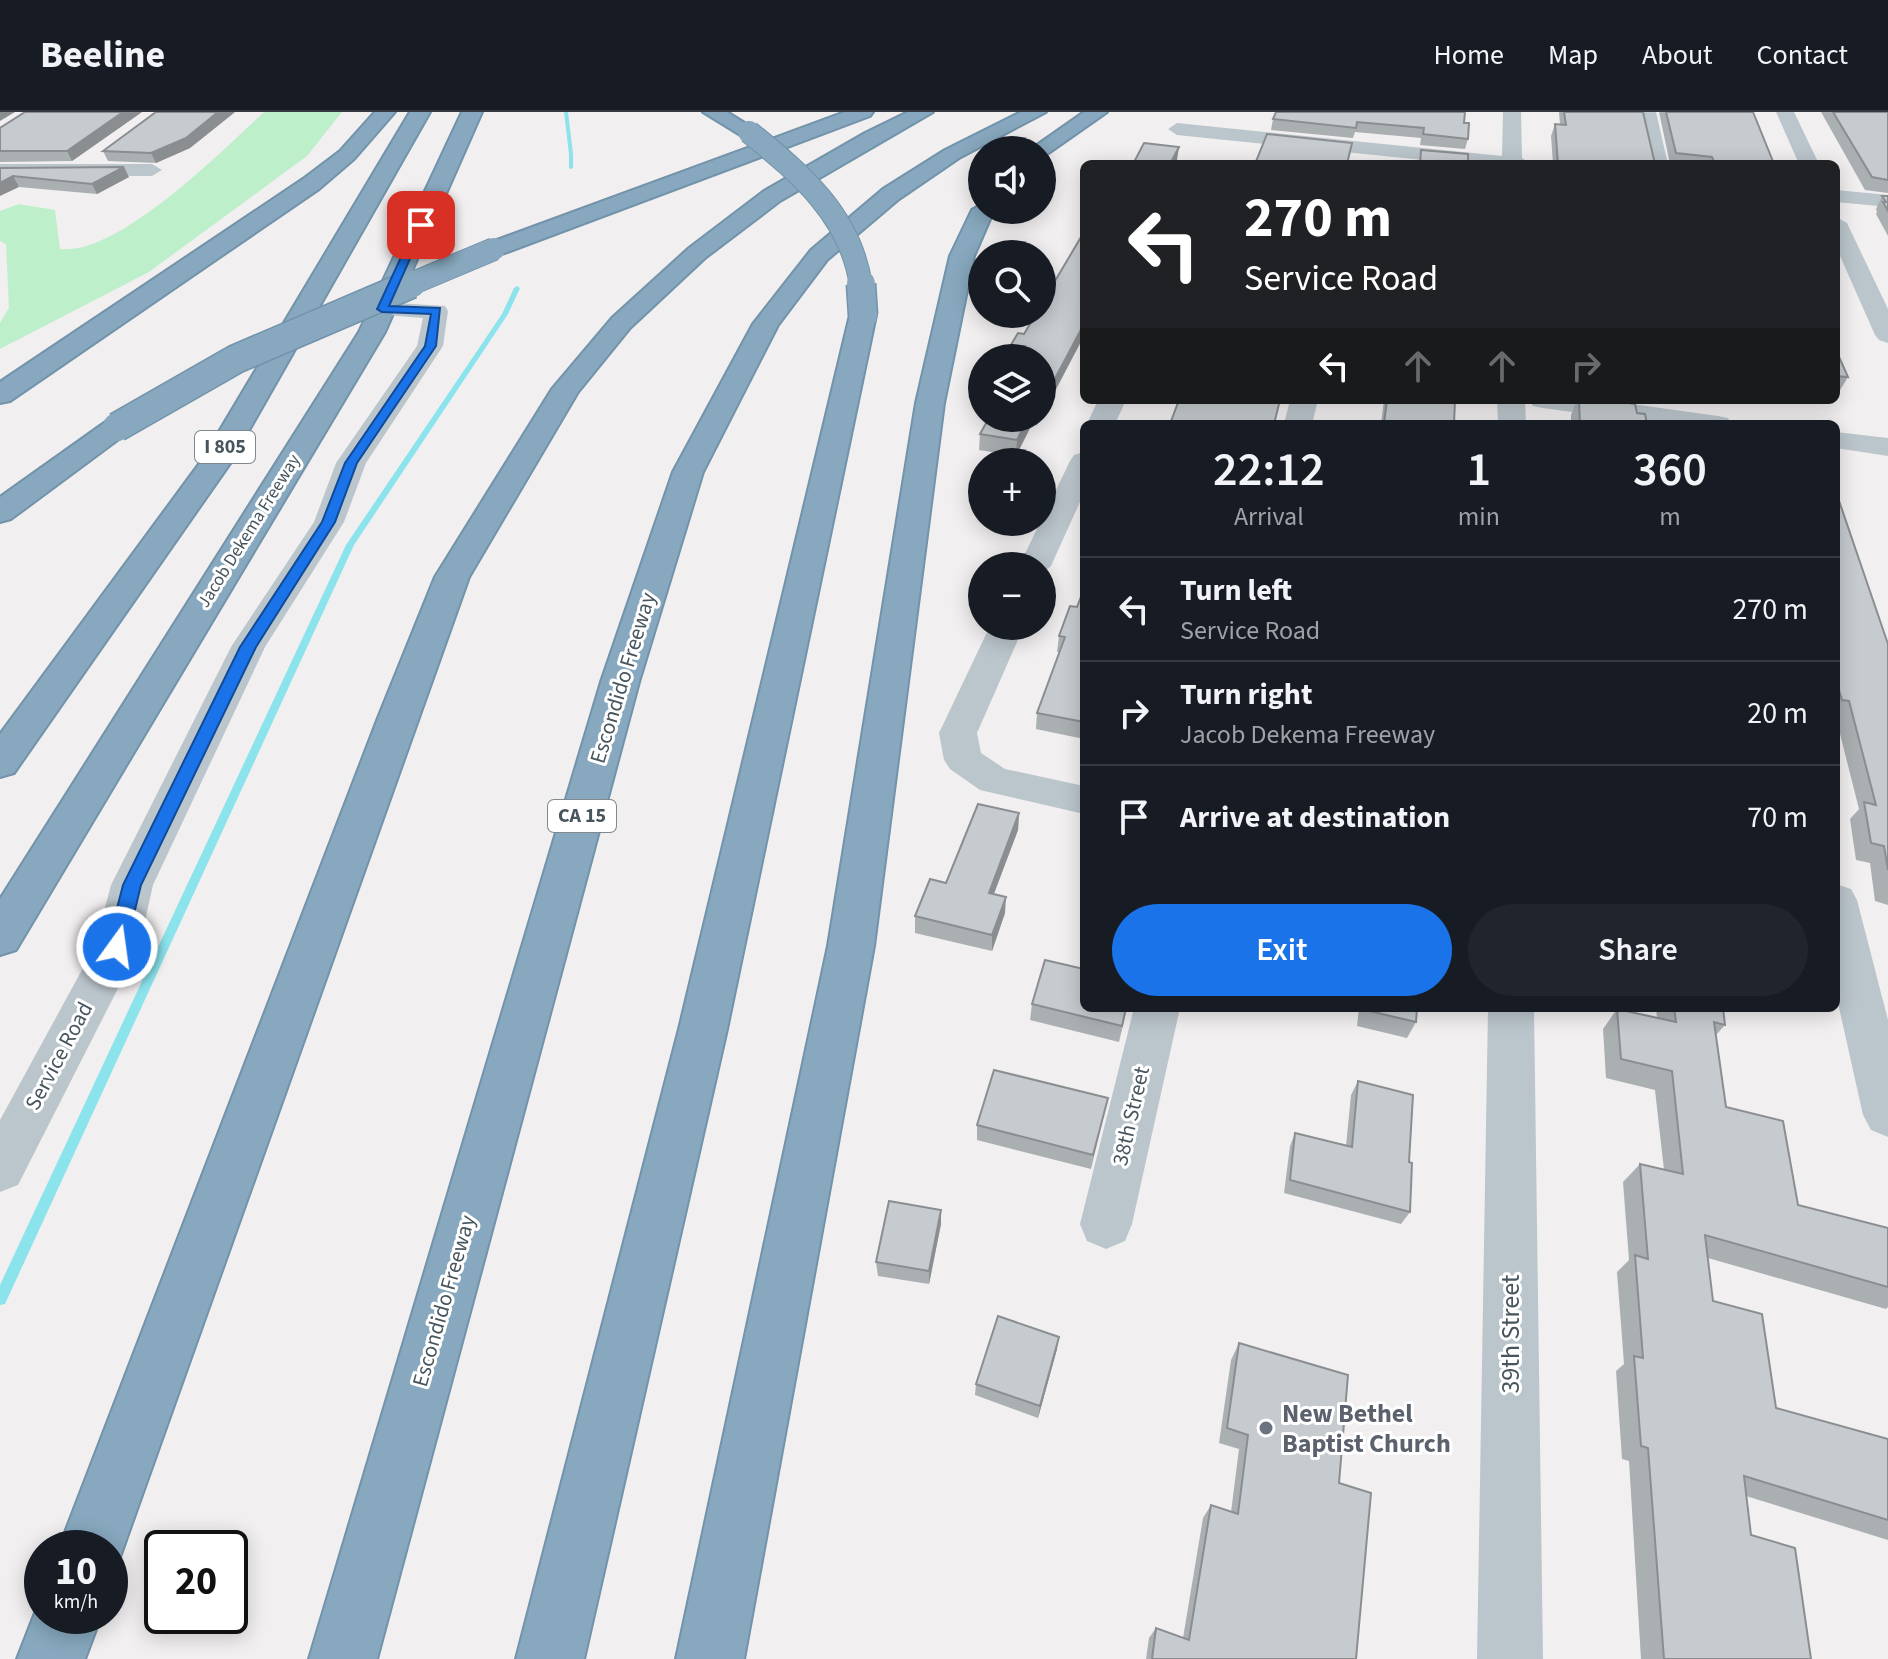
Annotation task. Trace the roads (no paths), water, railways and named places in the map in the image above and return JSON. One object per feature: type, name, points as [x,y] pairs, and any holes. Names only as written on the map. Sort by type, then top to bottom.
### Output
[{"type":"highway","points":[[0,395],[311,184],[347,155],[385,112]]},
{"type":"highway","name":"I 805","points":[[0,763],[216,462],[420,112]]},
{"type":"highway","name":"Jacob Dekema Freeway","points":[[0,937],[372,332],[472,112]]},
{"type":"highway","points":[[550,1659],[703,1029],[863,315],[863,279],[850,238],[807,178],[749,132],[713,112]]},
{"type":"highway","points":[[0,512],[117,427],[236,359],[494,249],[863,112]]},
{"type":"highway","points":[[99,1530],[397,718],[452,577],[566,389],[621,323],[697,253],[772,196],[872,137],[923,112]]},
{"type":"highway","name":"Escondido Freeway","points":[[343,1659],[620,682],[688,472],[760,334],[819,255],[891,194],[952,154],[1036,112]]},
{"type":"highway","points":[[1056,139],[1097,112]]},
{"type":"highway","points":[[710,1659],[851,946],[930,403],[962,256],[977,224]]},
{"type":"highway","points":[[51,1659],[60,1634]]},
{"type":"street","points":[[1512,112],[1512,160]]},
{"type":"street","points":[[1647,112],[1657,160]]},
{"type":"street","points":[[1785,112],[1807,160]]},
{"type":"street","points":[[1221,154],[1242,113]]},
{"type":"street","points":[[1364,156],[1372,124]]},
{"type":"street","points":[[1177,129],[1229,134],[1364,156],[1438,160]]},
{"type":"street","points":[[78,170],[101,154]]},
{"type":"street","points":[[0,170],[152,170]]},
{"type":"street","points":[[1840,196],[1888,201]]},
{"type":"street","points":[[1840,232],[1888,335]]},
{"type":"street","name":"Service Road","points":[[0,1169],[117,947],[132,885],[248,647],[329,522],[351,463],[430,346],[436,311],[382,309]]},
{"type":"street","points":[[1572,404],[1690,420]]},
{"type":"street","points":[[1840,441],[1888,447]]},
{"type":"street","points":[[1042,552],[1080,470]]},
{"type":"street","points":[[1001,640],[958,733],[963,760],[994,780],[1080,799]]},
{"type":"street","points":[[1840,912],[1859,967],[1888,1115]]},
{"type":"street","name":"38th Street","points":[[1106,1224],[1156,1012]]},
{"type":"street","name":"39th Street","points":[[1510,1659],[1511,1012]]},
{"type":"waterway","points":[[566,112],[571,168]]},
{"type":"waterway","points":[[0,1299],[350,545],[505,314],[517,288]]},
{"type":"place","name":"New Bethel Baptist Church","points":[[1266,1428]]}]
